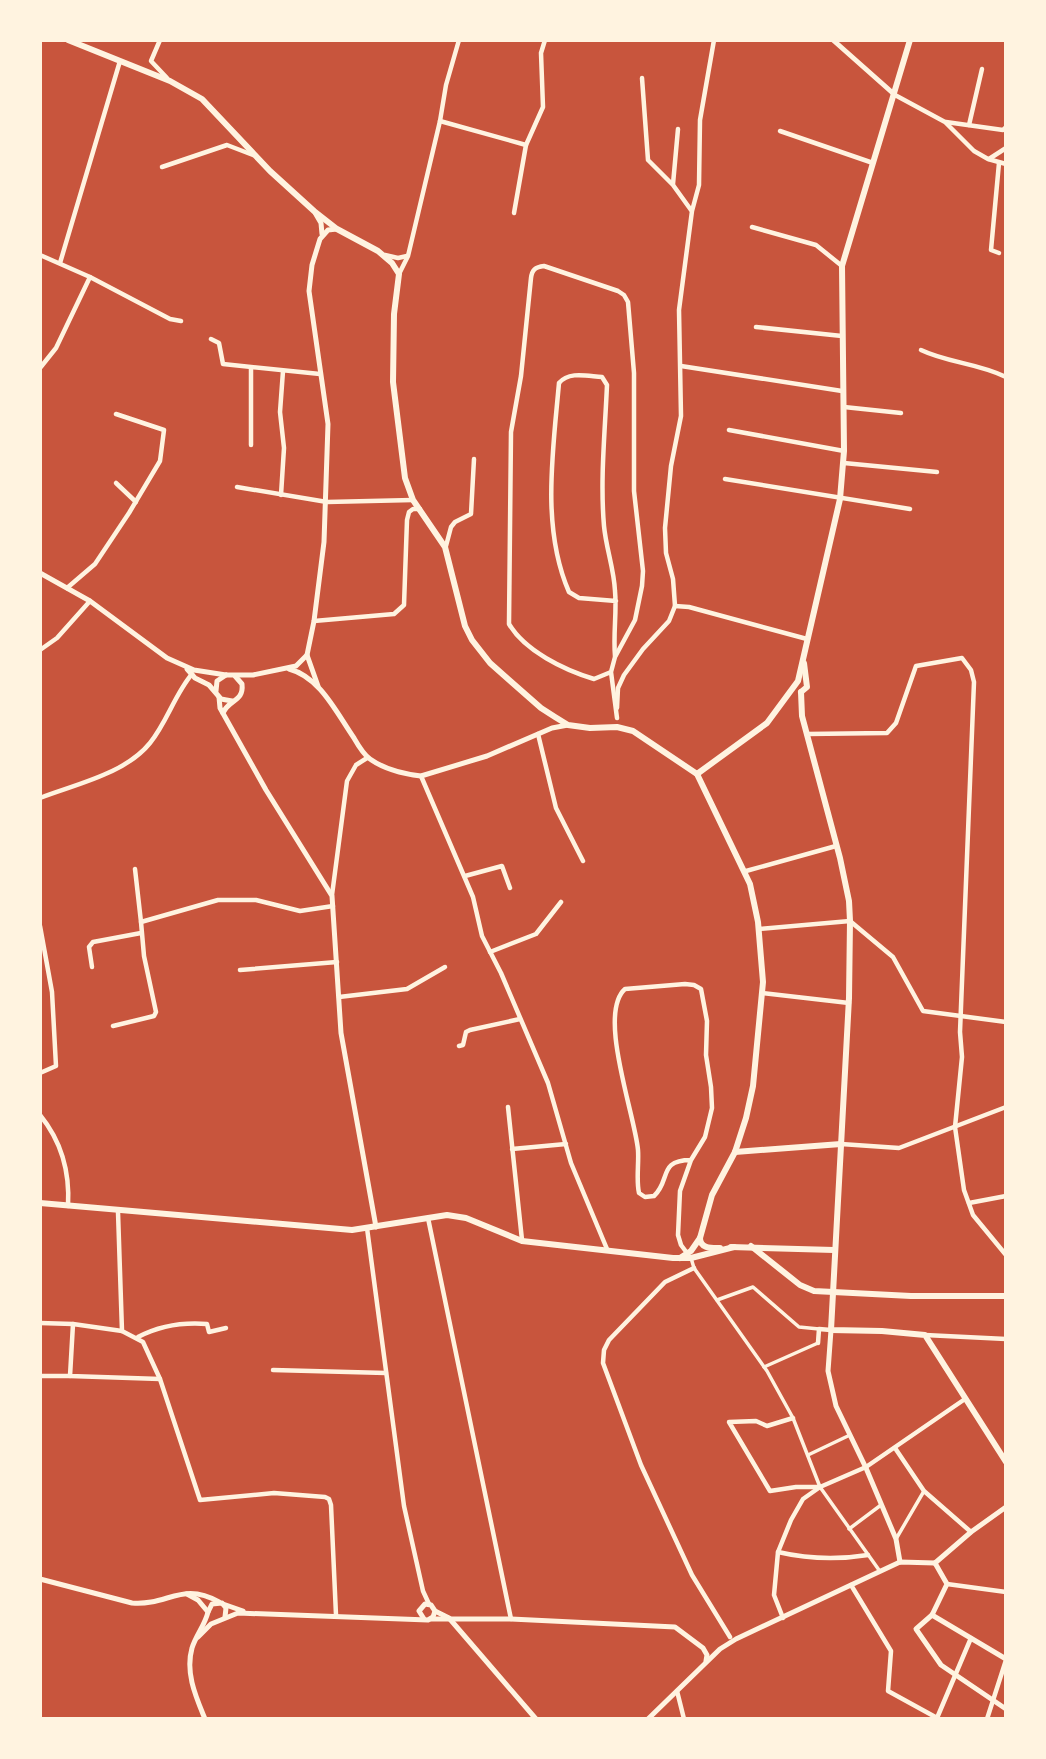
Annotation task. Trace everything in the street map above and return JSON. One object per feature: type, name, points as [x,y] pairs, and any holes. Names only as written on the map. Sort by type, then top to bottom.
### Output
[{"type":"main road","points":[[68,40],[170,81],[202,99],[254,155],[314,211],[338,229],[383,255],[399,274],[394,314],[393,382],[405,478],[413,500],[445,547],[465,626],[472,640],[490,663],[541,708],[568,725],[617,727],[642,737],[697,774],[746,871],[759,929],[762,993],[753,1086],[746,1118],[735,1152],[712,1195],[700,1238],[690,1256]]},
{"type":"main road","points":[[911,40],[842,266],[844,463],[834,531],[797,691],[801,692],[802,716],[849,901],[849,1003],[831,1330],[925,1335],[1006,1462]]},
{"type":"main road","points":[[799,683],[806,688],[801,692]]},
{"type":"main road","points":[[697,774],[767,723],[799,683]]},
{"type":"main road","points":[[735,1152],[841,1144]]},
{"type":"main road","points":[[40,1203],[118,1212],[352,1230],[447,1215],[466,1217],[522,1241],[680,1258],[734,1247]]},
{"type":"main road","points":[[700,1238],[704,1246],[709,1248],[751,1246],[834,1250]]},
{"type":"main road","points":[[751,1246],[800,1285],[814,1291],[911,1296],[1006,1296]]},
{"type":"street","points":[[160,40],[151,61],[170,81]]},
{"type":"street","points":[[399,274],[408,256],[446,85],[459,40]]},
{"type":"street","points":[[514,214],[526,145],[543,107],[541,52],[544,40]]},
{"type":"street","points":[[617,727],[618,688],[624,675],[669,621],[675,606],[673,579],[666,553],[665,528],[671,466],[681,416],[678,310],[692,211],[699,185],[701,120],[714,40]]},
{"type":"street","points":[[833,40],[895,95],[946,122],[974,151],[1003,163],[990,250],[999,253]]},
{"type":"street","points":[[60,263],[121,61]]},
{"type":"street","points":[[969,125],[982,69]]},
{"type":"street","points":[[642,78],[648,160],[673,185],[692,211]]},
{"type":"street","points":[[440,121],[526,145]]},
{"type":"street","points":[[946,122],[1003,130],[1006,127]]},
{"type":"street","points":[[673,185],[678,129]]},
{"type":"street","points":[[780,131],[873,163]]},
{"type":"street","points":[[162,167],[227,145],[254,155]]},
{"type":"street","points":[[988,159],[1006,148]]},
{"type":"street","points":[[40,573],[90,601],[167,658],[185,667],[230,675],[262,673],[289,669],[300,664],[307,656],[314,621],[327,502],[328,424],[309,290],[312,265],[321,235],[320,223],[314,211]]},
{"type":"street","points":[[752,227],[816,245],[842,266]]},
{"type":"street","points":[[321,235],[328,230],[338,229]]},
{"type":"street","points":[[40,254],[170,319],[181,321]]},
{"type":"street","points":[[383,255],[398,258],[408,256]]},
{"type":"street","points":[[611,672],[594,679],[576,673],[527,644],[509,624],[512,432],[532,271],[537,267],[544,266],[611,288],[624,295],[628,302],[635,373],[634,491],[643,571],[635,620],[615,657],[611,672],[617,718]]},
{"type":"street","points":[[40,368],[56,348],[90,277]]},
{"type":"street","points":[[756,327],[842,336]]},
{"type":"street","points":[[211,339],[219,343],[223,365],[320,374]]},
{"type":"street","points":[[921,350],[934,356],[979,366],[1006,377]]},
{"type":"street","points":[[681,366],[842,391]]},
{"type":"street","points":[[251,368],[251,445]]},
{"type":"street","points":[[281,495],[284,448],[280,412],[283,371]]},
{"type":"street","points":[[615,657],[616,601],[604,529],[603,495],[607,385],[602,377],[571,375],[559,383],[551,470],[552,524],[569,592],[579,598],[616,601]]},
{"type":"street","points":[[843,407],[901,413]]},
{"type":"street","points":[[67,588],[96,564],[160,461],[164,430],[116,414]]},
{"type":"street","points":[[729,430],[844,451]]},
{"type":"street","points":[[445,547],[451,527],[471,514],[474,459]]},
{"type":"street","points":[[844,463],[937,472]]},
{"type":"street","points":[[725,479],[910,509]]},
{"type":"street","points":[[116,483],[136,502]]},
{"type":"street","points":[[237,487],[327,502],[413,500]]},
{"type":"street","points":[[314,621],[394,614],[400,610],[404,605],[407,520],[412,509],[421,510]]},
{"type":"street","points":[[40,650],[57,638],[90,601]]},
{"type":"street","points":[[675,606],[689,607],[807,639]]},
{"type":"street","points":[[307,656],[318,686],[367,758],[381,765],[421,776],[487,756],[555,727],[568,725]]},
{"type":"street","points":[[807,734],[887,733],[896,723],[916,666],[962,659],[971,670],[974,682],[961,1016],[962,1057],[955,1127],[964,1190],[973,1215],[1006,1255]]},
{"type":"street","points":[[185,667],[224,701],[232,701]]},
{"type":"street","points":[[289,669],[305,675],[318,686]]},
{"type":"street","points":[[40,798],[105,774],[133,759],[149,744],[186,683],[200,671]]},
{"type":"street","points":[[223,713],[227,705],[239,697],[248,681],[262,673]]},
{"type":"street","points":[[230,675],[240,680],[243,689]]},
{"type":"street","points":[[230,675],[217,681],[223,713],[308,860],[332,896]]},
{"type":"street","points":[[555,717],[558,724],[555,727]]},
{"type":"street","points":[[538,734],[556,807],[583,861]]},
{"type":"street","points":[[367,758],[356,765],[347,781],[332,896],[341,1033],[376,1227]]},
{"type":"street","points":[[421,776],[465,876],[482,936],[548,1083],[571,1163],[607,1249]]},
{"type":"street","points":[[746,871],[836,846]]},
{"type":"street","points":[[465,876],[502,866],[510,888]]},
{"type":"street","points":[[113,1026],[155,1016],[156,1012],[141,933],[135,869]]},
{"type":"street","points":[[141,922],[218,900],[256,900],[300,911],[333,906]]},
{"type":"street","points":[[490,952],[536,934],[561,902]]},
{"type":"street","points":[[759,929],[850,920],[893,957],[923,1011],[1006,1022]]},
{"type":"street","points":[[40,926],[52,992],[56,1066],[40,1073]]},
{"type":"street","points":[[92,967],[89,947],[93,942],[141,933]]},
{"type":"street","points":[[240,971],[337,962]]},
{"type":"street","points":[[339,997],[407,989],[445,967]]},
{"type":"street","points":[[691,1160],[673,1163],[654,1196],[645,1197],[639,1193],[638,1149],[618,1058],[616,1031],[616,1002],[625,989],[685,984],[701,989],[707,1021],[706,1055],[712,1108],[705,1137],[691,1160],[680,1191],[678,1235],[681,1245],[690,1256],[694,1268],[764,1367],[793,1418],[820,1487],[879,1570]]},
{"type":"street","points":[[762,993],[849,1003]]},
{"type":"street","points":[[459,1046],[463,1045],[470,1030],[520,1019]]},
{"type":"street","points":[[508,1107],[522,1241]]},
{"type":"street","points":[[841,1144],[899,1148],[1006,1107]]},
{"type":"street","points":[[40,1115],[63,1152],[69,1185],[68,1206]]},
{"type":"street","points":[[512,1149],[566,1144]]},
{"type":"street","points":[[969,1203],[1006,1196]]},
{"type":"street","points":[[118,1212],[122,1331]]},
{"type":"street","points":[[428,1217],[511,1619]]},
{"type":"street","points":[[368,1228],[404,1506],[423,1591],[424,1619]]},
{"type":"street","points":[[694,1268],[665,1282],[609,1340],[604,1350],[603,1363],[641,1465],[692,1575],[730,1637]]},
{"type":"street","points":[[717,1300],[753,1287],[799,1327],[831,1330],[828,1371],[836,1406],[866,1467],[896,1539],[900,1562]]},
{"type":"street","points":[[40,1323],[73,1324],[122,1331],[144,1342],[160,1380],[200,1500],[274,1493],[329,1499],[336,1615]]},
{"type":"street","points":[[137,1338],[155,1328],[193,1323],[207,1324],[209,1332],[226,1328]]},
{"type":"street","points":[[70,1376],[73,1324]]},
{"type":"street","points":[[764,1367],[818,1343],[819,1329]]},
{"type":"street","points":[[925,1335],[1006,1339]]},
{"type":"street","points":[[274,1370],[386,1373]]},
{"type":"street","points":[[40,1376],[160,1380]]},
{"type":"street","points":[[783,1618],[774,1595],[778,1552],[803,1499],[820,1487],[866,1467],[966,1398]]},
{"type":"street","points":[[793,1418],[767,1426],[756,1420],[729,1422],[770,1491],[820,1487]]},
{"type":"street","points":[[808,1455],[850,1435]]},
{"type":"street","points":[[895,1448],[924,1491],[971,1532]]},
{"type":"street","points":[[896,1539],[924,1491]]},
{"type":"street","points":[[849,1530],[881,1505]]},
{"type":"street","points":[[648,1719],[720,1649],[736,1639],[879,1570],[900,1562],[935,1563],[1006,1507]]},
{"type":"street","points":[[778,1552],[805,1558],[868,1555]]},
{"type":"street","points":[[935,1563],[947,1584]]},
{"type":"street","points":[[40,1579],[132,1603],[143,1604],[185,1592],[205,1595],[246,1612]]},
{"type":"street","points":[[850,1584],[891,1651],[888,1691],[938,1718],[971,1638]]},
{"type":"street","points":[[947,1584],[1006,1592]]},
{"type":"street","points":[[947,1584],[932,1615],[916,1627],[917,1631],[938,1662],[1006,1709]]},
{"type":"street","points":[[185,1592],[198,1600],[212,1619],[219,1621]]},
{"type":"street","points":[[205,1719],[190,1676],[192,1648],[212,1604],[220,1603],[226,1608],[225,1617]]},
{"type":"street","points":[[423,1607],[449,1619],[536,1719]]},
{"type":"street","points":[[408,1618],[423,1607]]},
{"type":"street","points":[[431,1619],[435,1611]]},
{"type":"street","points":[[198,1637],[208,1626],[225,1617],[246,1612],[424,1619],[511,1619],[675,1627],[709,1651],[720,1649]]},
{"type":"street","points":[[932,1615],[1006,1659],[987,1719]]},
{"type":"street","points":[[460,1630],[468,1619]]},
{"type":"street","points":[[704,1648],[707,1655],[704,1664]]},
{"type":"street","points":[[677,1691],[684,1719]]}]
